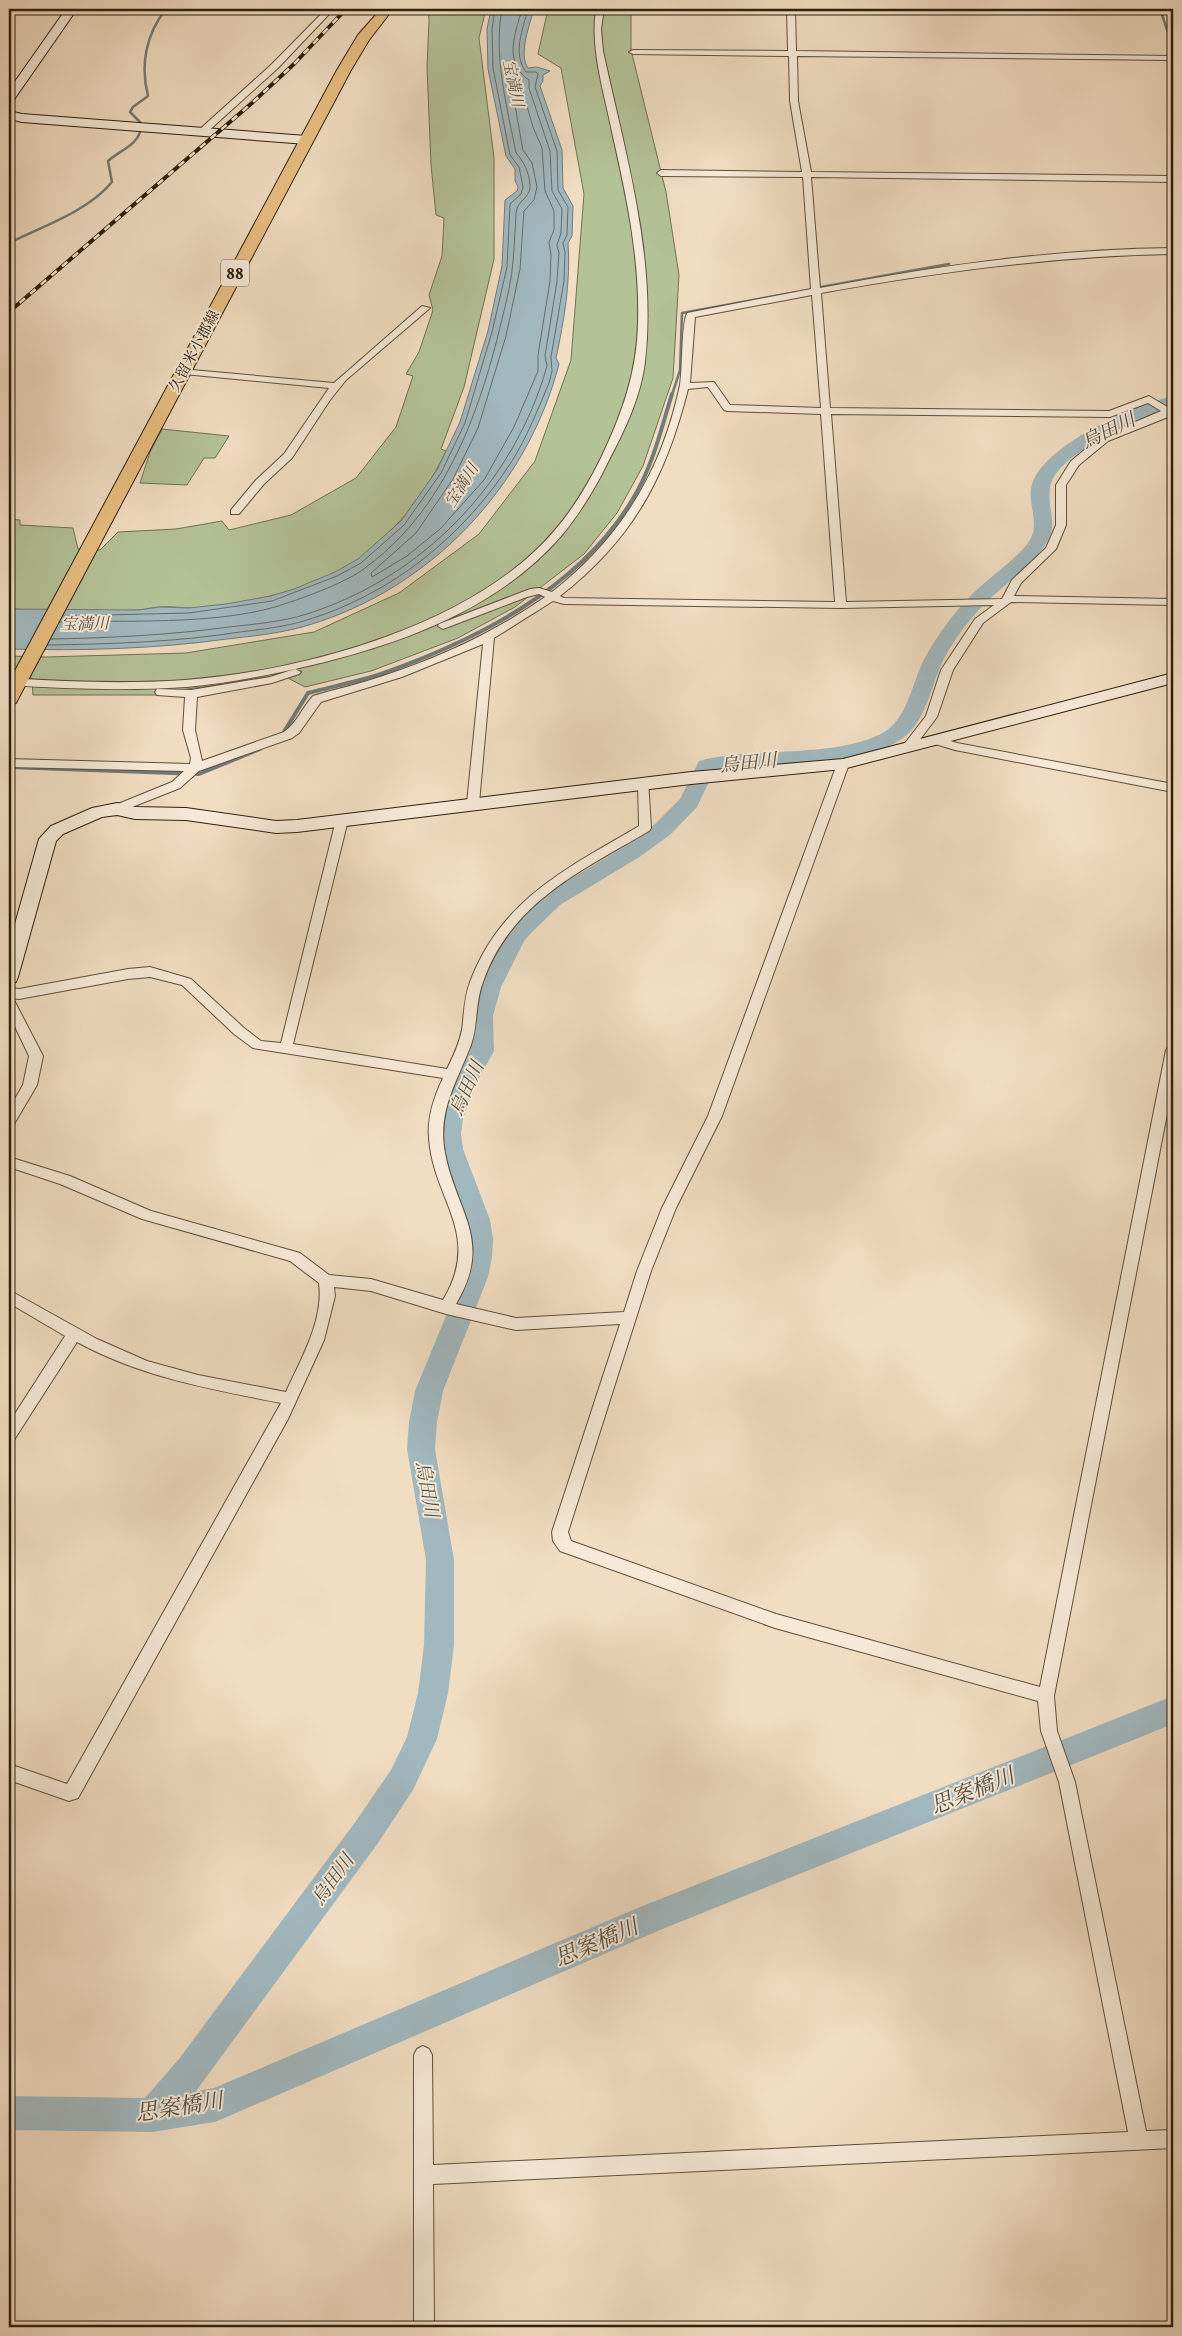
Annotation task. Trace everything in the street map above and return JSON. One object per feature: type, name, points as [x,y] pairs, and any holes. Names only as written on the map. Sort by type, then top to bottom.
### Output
[{"type":"main road","name":"久留米小郡線","points":[[9,699],[15,681],[307,140],[363,38],[386,10]]},
{"type":"street","points":[[9,98],[71,9]]},
{"type":"street","points":[[202,132],[275,66],[330,9]]},
{"type":"street","points":[[353,9],[386,10]]},
{"type":"street","points":[[394,639],[442,619],[486,594],[523,567],[555,538],[591,491],[613,447],[628,404],[640,364],[643,302],[630,194],[598,51],[597,29],[600,9]]},
{"type":"street","points":[[791,9],[794,101],[807,175],[841,605]]},
{"type":"street","points":[[1172,9],[1173,14]]},
{"type":"street","points":[[633,52],[1172,58]]},
{"type":"street","points":[[9,114],[22,118],[307,140]]},
{"type":"street","points":[[661,174],[1173,179]]},
{"type":"street","points":[[9,763],[195,768],[288,735],[295,730],[310,706],[317,699],[423,666],[489,636],[552,598],[601,555],[642,498],[668,440],[684,386],[690,315],[974,265],[1116,251],[1173,252]]},
{"type":"street","points":[[236,512],[260,482],[288,456],[336,386],[388,338],[425,308]]},
{"type":"street","points":[[184,371],[336,386]]},
{"type":"street","points":[[684,386],[711,384],[727,408],[1110,414],[1149,399],[1170,411]]},
{"type":"street","points":[[908,747],[930,717],[947,670],[979,621],[1007,600],[1012,587],[1056,542],[1061,525],[1061,485],[1074,462],[1104,438],[1170,411]]},
{"type":"street","points":[[15,681],[118,686],[217,680],[315,662],[394,639],[424,633],[538,590],[552,598],[564,601],[841,605],[964,604],[1007,600],[1173,602]]},
{"type":"street","points":[[473,803],[489,636]]},
{"type":"street","points":[[118,686],[148,691],[191,694],[272,680],[298,671],[315,662]]},
{"type":"street","points":[[117,809],[135,813],[210,816],[276,827],[297,826],[644,783],[843,764],[1173,678]]},
{"type":"street","points":[[9,977],[48,839],[57,830],[98,812],[117,809],[176,785],[195,768],[197,758],[189,730],[191,694]]},
{"type":"street","points":[[936,740],[956,746],[1173,788]]},
{"type":"street","points":[[843,764],[748,1030],[715,1116],[666,1217],[644,1271],[560,1532],[561,1541],[566,1546],[721,1600],[775,1621],[1046,1696]]},
{"type":"street","points":[[450,1309],[462,1278],[465,1251],[463,1222],[438,1154],[434,1127],[437,1107],[465,1044],[470,999],[495,944],[518,912],[559,879],[645,828],[644,783]]},
{"type":"street","points":[[286,1048],[342,820]]},
{"type":"street","points":[[9,993],[19,994],[128,974],[150,972],[186,982],[238,1031],[258,1045],[452,1074]]},
{"type":"street","points":[[9,1002],[36,1056],[30,1085],[9,1120]]},
{"type":"street","points":[[1139,2141],[1067,1782],[1049,1731],[1046,1696],[1173,1050]]},
{"type":"street","points":[[9,1162],[64,1180],[113,1202],[148,1214],[296,1257],[326,1280],[371,1286],[479,1317],[516,1324],[630,1317]]},
{"type":"street","points":[[9,1772],[69,1793],[72,1792],[284,1415],[316,1340],[328,1296],[326,1280]]},
{"type":"street","points":[[9,1296],[74,1334],[143,1366],[170,1374],[290,1399]]},
{"type":"street","points":[[9,1435],[74,1334]]},
{"type":"street","points":[[423,2055],[424,2327]]},
{"type":"street","points":[[424,2175],[1173,2139]]},
{"type":"green space","points":[[428,9],[486,9],[479,38],[494,158],[494,259],[464,387],[441,449],[446,451],[429,482],[398,524],[359,559],[342,570],[322,579],[278,594],[232,603],[190,608],[154,607],[140,610],[89,611],[9,609],[9,519],[20,520],[20,525],[73,528],[78,549],[100,550],[118,532],[176,529],[222,521],[229,530],[291,515],[356,478],[396,427],[413,376],[406,374],[419,352],[433,310],[429,295],[442,256],[444,218],[436,215],[431,165],[427,67]]},
{"type":"green space","points":[[548,9],[631,9],[631,50],[666,192],[679,275],[673,378],[643,466],[617,513],[584,554],[515,607],[458,638],[371,671],[305,687],[284,676],[180,690],[158,695],[33,695],[32,678],[11,676],[9,678],[9,656],[46,657],[186,653],[314,632],[399,593],[479,534],[535,461],[571,360],[584,194],[561,68],[538,54]]},
{"type":"green space","points":[[162,429],[229,436],[215,458],[204,458],[187,485],[140,483],[150,452]]},
{"type":"water","name":"宝満川","points":[[491,9],[534,9],[524,47],[525,62],[528,68],[537,67],[550,71],[543,75],[543,81],[540,86],[562,150],[563,188],[573,206],[572,236],[568,243],[569,271],[566,301],[556,358],[559,364],[544,409],[524,451],[498,491],[468,527],[433,559],[395,586],[353,608],[309,625],[268,634],[172,645],[64,650],[9,649],[9,609],[138,610],[160,607],[189,608],[271,596],[294,589],[335,572],[358,559],[401,521],[437,470],[460,422],[488,331],[502,266],[505,200],[517,191],[518,187],[515,181],[515,169],[506,156],[488,69],[487,29]]},
{"type":"waterway","points":[[140,122],[130,112],[133,107],[148,96],[145,73],[146,50],[149,39],[166,9]]},
{"type":"waterway","points":[[1160,9],[1173,47]]},
{"type":"waterway","points":[[9,243],[64,217],[102,193],[112,182],[108,161],[132,144],[141,129]]},
{"type":"waterway","points":[[821,287],[949,264]]},
{"type":"waterway","points":[[672,395],[680,370],[682,313],[797,292]]},
{"type":"waterway","points":[[282,735],[308,693],[378,675],[451,646],[522,608],[555,585],[585,559],[611,530],[641,485],[656,447],[672,394]]},
{"type":"waterway","name":"烏田川","points":[[152,2115],[191,2071],[367,1832],[402,1780],[422,1739],[433,1693],[439,1645],[440,1560],[421,1449],[423,1422],[429,1391],[475,1277],[480,1239],[477,1220],[451,1149],[449,1134],[451,1118],[466,1080],[482,1051],[480,1037],[481,1016],[489,987],[515,937],[552,900],[633,851],[663,829],[689,802],[706,766],[717,763],[843,751],[889,738],[902,729],[914,709],[930,666],[945,641],[976,601],[1020,563],[1040,539],[1044,527],[1040,494],[1043,481],[1048,472],[1068,453],[1110,426],[1173,401]]},
{"type":"waterway","points":[[9,767],[199,774],[260,749]]},
{"type":"waterway","name":"思案橋川","points":[[152,2115],[215,2105],[651,1918],[1173,1710]]},
{"type":"waterway","name":"思案橋川","points":[[9,2113],[152,2115]]},
{"type":"railway","points":[[9,312],[252,103],[294,64],[346,9]]}]
